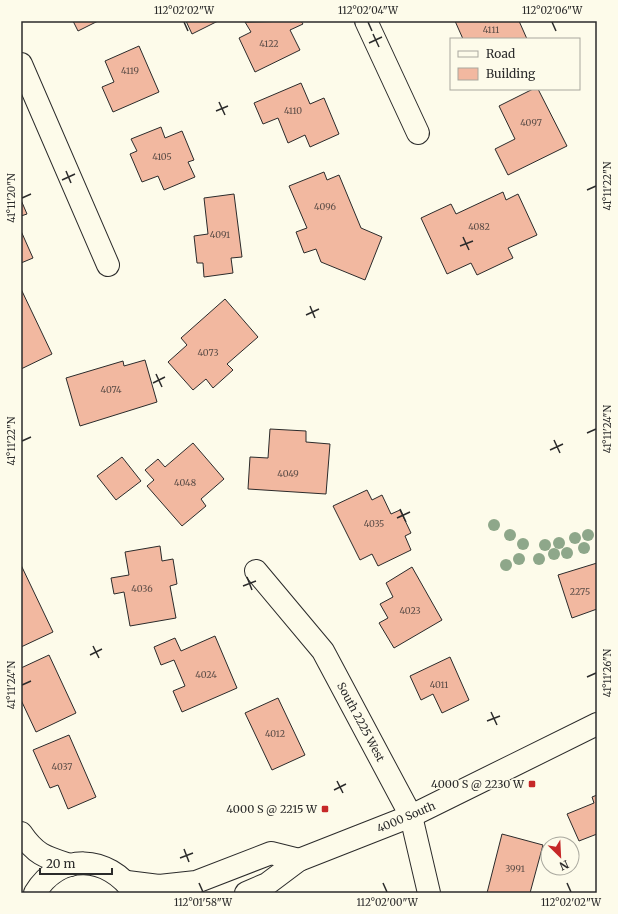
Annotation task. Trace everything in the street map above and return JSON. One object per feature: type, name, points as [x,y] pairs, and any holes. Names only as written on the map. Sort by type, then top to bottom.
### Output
[{"type":"street","points":[[366,21],[418,133]]},
{"type":"street","points":[[21,64],[108,265]]},
{"type":"street","name":"South 2225 West","points":[[256,571],[323,652],[412,816],[428,893]]},
{"type":"street","name":"4000 South","points":[[246,893],[266,884],[299,860],[412,816],[597,724]]},
{"type":"street","points":[[21,833],[33,850],[49,858],[70,865]]},
{"type":"street","points":[[36,893],[41,883],[55,871],[70,865],[85,863],[100,866],[114,872],[130,888],[196,882],[271,853],[299,860]]},
{"type":"street","points":[[21,885],[24,893]]},
{"type":"building","points":[[73,21],[98,21],[78,31]]},
{"type":"building","points":[[186,21],[218,21],[192,34]]},
{"type":"building","points":[[301,21],[303,24],[290,30],[300,50],[255,72],[239,38],[251,32],[245,22]]},
{"type":"building","points":[[455,21],[519,21],[527,38],[463,38]]},
{"type":"building","points":[[139,46],[159,92],[113,112],[102,87],[114,82],[105,61]]},
{"type":"building","points":[[301,83],[310,104],[324,98],[339,134],[310,147],[305,135],[288,143],[278,118],[263,124],[254,103]]},
{"type":"building","points":[[531,90],[539,90],[567,146],[508,175],[495,149],[515,139],[499,106]]},
{"type":"building","points":[[161,127],[165,138],[182,131],[194,160],[188,162],[195,177],[164,190],[158,176],[142,182],[130,154],[137,151],[131,139]]},
{"type":"building","points":[[324,172],[327,180],[339,175],[361,228],[382,237],[365,280],[321,262],[316,249],[304,253],[296,232],[307,228],[289,186]]},
{"type":"building","points":[[503,192],[506,200],[518,194],[537,235],[508,248],[513,258],[477,275],[471,263],[447,274],[421,218],[451,204],[456,214]]},
{"type":"building","points":[[234,194],[242,257],[231,258],[233,273],[204,277],[203,263],[197,263],[194,236],[208,234],[204,198]]},
{"type":"building","points":[[21,200],[27,214],[21,216]]},
{"type":"building","points":[[21,231],[33,258],[21,263]]},
{"type":"building","points":[[21,289],[52,354],[21,369]]},
{"type":"building","points":[[225,299],[258,337],[227,364],[233,370],[213,388],[206,379],[193,390],[168,362],[187,345],[181,338]]},
{"type":"building","points":[[145,360],[157,402],[80,426],[66,378],[123,361],[124,366]]},
{"type":"building","points":[[270,429],[306,431],[306,442],[330,444],[326,494],[248,489],[250,457],[268,458]]},
{"type":"building","points":[[193,443],[224,479],[201,499],[206,506],[182,526],[147,486],[154,480],[145,470],[158,459],[165,467]]},
{"type":"building","points":[[122,457],[141,481],[116,500],[97,476]]},
{"type":"building","points":[[367,490],[372,500],[382,495],[391,514],[400,510],[411,533],[405,536],[411,550],[378,566],[372,554],[360,560],[333,506]]},
{"type":"building","points":[[160,546],[162,561],[173,559],[177,584],[170,586],[176,618],[130,626],[124,592],[114,594],[111,578],[129,575],[125,552]]},
{"type":"building","points":[[597,563],[597,609],[572,618],[558,575]]},
{"type":"building","points":[[21,565],[53,632],[21,647]]},
{"type":"building","points":[[412,567],[442,620],[394,648],[379,623],[388,618],[380,604],[393,597],[386,583]]},
{"type":"building","points":[[215,636],[237,688],[182,712],[173,691],[185,686],[174,660],[161,665],[154,647],[175,638],[181,651]]},
{"type":"building","points":[[49,655],[76,713],[36,732],[21,700],[21,668]]},
{"type":"building","points":[[450,657],[469,700],[442,713],[433,694],[421,700],[410,676]]},
{"type":"building","points":[[278,698],[305,755],[272,770],[245,713]]},
{"type":"building","points":[[69,735],[96,797],[68,809],[58,785],[50,788],[33,750]]},
{"type":"building","points":[[597,795],[597,834],[580,841],[580,836],[577,836],[567,814],[594,803],[592,797]]},
{"type":"building","points":[[502,834],[540,844],[540,856],[530,893],[487,893]]},
{"type":"place","name":"4000 S @ 2230 W","points":[[532,784]]},
{"type":"place","name":"4000 S @ 2215 W","points":[[325,809]]}]
